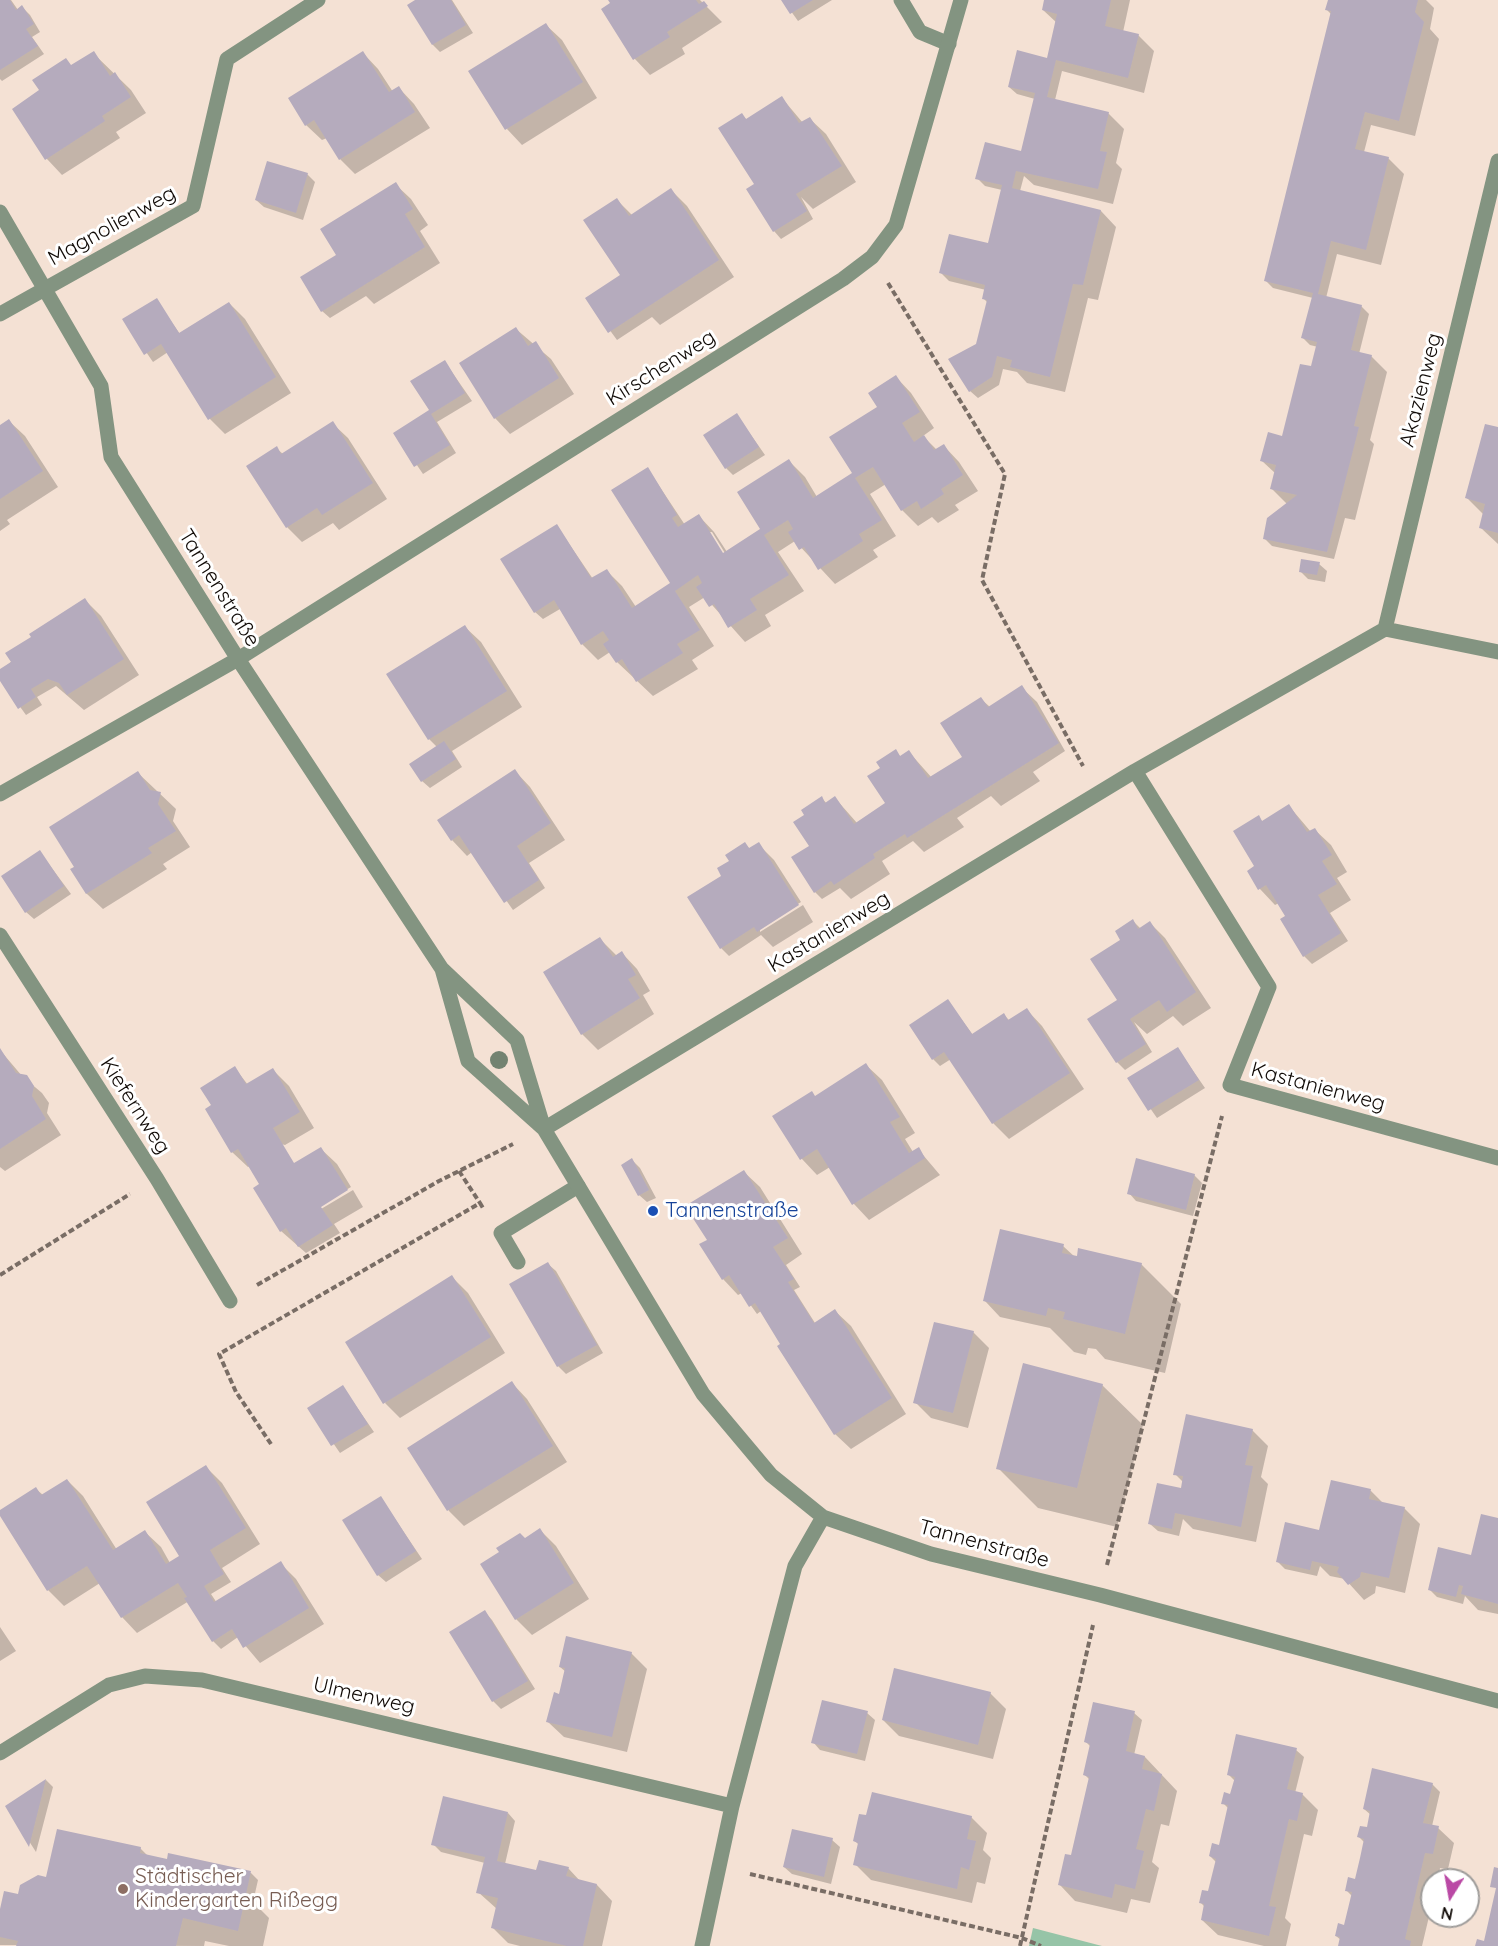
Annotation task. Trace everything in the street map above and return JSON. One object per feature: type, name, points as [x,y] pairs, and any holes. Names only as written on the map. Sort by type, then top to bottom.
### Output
[{"type":"street","name":"Magnolienweg","points":[[0,314],[194,206],[227,59],[318,0]]},
{"type":"street","points":[[901,0],[920,32],[949,44]]},
{"type":"street","name":"Kirschenweg","points":[[238,658],[843,279],[872,257],[896,225],[961,0]]},
{"type":"street","name":"Akazienweg","points":[[1385,628],[1498,161]]},
{"type":"street","name":"Tannenstraße","points":[[0,212],[101,386],[111,457],[238,658],[442,969],[516,1040],[544,1129],[703,1394],[771,1475],[823,1517],[931,1554],[1100,1595],[1498,1701]]},
{"type":"street","points":[[1385,628],[1498,652]]},
{"type":"street","name":"Kastanienweg","points":[[544,1129],[1135,771],[1385,628]]},
{"type":"street","points":[[0,794],[238,658]]},
{"type":"street","name":"Kastanienweg","points":[[1135,771],[1269,987],[1230,1084],[1498,1158]]},
{"type":"street","name":"Kiefernweg","points":[[0,935],[157,1179],[230,1301]]},
{"type":"street","name":"Tannenstraße","points":[[442,969],[468,1061],[544,1129]]},
{"type":"street","points":[[518,1262],[501,1233],[578,1186]]},
{"type":"street","points":[[702,1946],[732,1806],[795,1566],[823,1517]]},
{"type":"street","name":"Ulmenweg","points":[[0,1753],[109,1685],[145,1676],[202,1680],[732,1806]]},
{"type":"path","points":[[872,257],[1005,474],[982,580],[1099,794]]},
{"type":"path","points":[[1020,1946],[1100,1595],[1230,1084]]},
{"type":"path","points":[[230,1301],[459,1171],[544,1129]]},
{"type":"path","points":[[459,1171],[501,1233]]},
{"type":"path","points":[[0,1275],[157,1179]]},
{"type":"path","points":[[271,1444],[236,1392],[219,1354],[480,1203]]},
{"type":"path","points":[[720,1867],[1023,1938],[1041,1946]]},
{"type":"green space","points":[[1033,1928],[1102,1946],[1029,1946]]},
{"type":"building","points":[[0,0],[10,0],[16,10],[22,5],[34,24],[26,29],[38,46],[0,70]]},
{"type":"building","points":[[415,0],[451,0],[466,25],[432,45],[407,5]]},
{"type":"building","points":[[608,0],[696,0],[699,4],[704,1],[708,6],[667,32],[670,37],[633,60],[601,9],[610,3]]},
{"type":"building","points":[[781,0],[813,0],[790,14]]},
{"type":"building","points":[[1044,0],[1111,0],[1105,26],[1139,34],[1128,78],[1056,60],[1047,97],[1109,112],[1100,151],[1107,152],[1098,189],[1016,171],[1012,188],[1101,210],[1083,285],[1073,284],[1050,377],[1010,367],[1012,360],[997,356],[992,377],[969,392],[948,359],[976,344],[987,300],[982,299],[985,285],[939,273],[949,234],[988,243],[1002,185],[975,179],[985,142],[1021,151],[1035,93],[1008,87],[1017,50],[1047,58],[1057,14],[1042,10]]},
{"type":"building","points":[[1328,0],[1418,0],[1415,12],[1424,22],[1399,121],[1365,112],[1355,149],[1389,157],[1366,250],[1331,241],[1318,294],[1362,305],[1351,350],[1372,355],[1354,426],[1359,427],[1327,552],[1263,539],[1267,518],[1297,495],[1270,489],[1276,465],[1260,461],[1268,432],[1282,436],[1300,364],[1311,366],[1317,342],[1301,338],[1313,293],[1264,281],[1331,11],[1325,10]]},
{"type":"building","points":[[546,23],[583,82],[505,130],[468,71]]},
{"type":"building","points":[[94,51],[110,76],[115,72],[131,97],[102,116],[105,121],[45,160],[12,109],[39,90],[32,80],[66,58],[71,65]]},
{"type":"building","points":[[363,51],[389,92],[399,86],[415,112],[339,160],[314,120],[305,126],[288,98]]},
{"type":"building","points":[[782,96],[799,123],[810,117],[842,166],[796,194],[807,211],[773,232],[746,189],[754,184],[718,128],[742,113],[746,119]]},
{"type":"building","points":[[267,161],[308,173],[296,213],[255,200]]},
{"type":"building","points":[[396,182],[413,209],[405,214],[425,247],[321,312],[300,277],[336,255],[320,229]]},
{"type":"building","points":[[671,188],[719,260],[608,333],[585,298],[620,275],[583,220],[617,198],[629,216]]},
{"type":"building","points":[[157,298],[179,333],[229,302],[276,377],[208,420],[161,344],[144,355],[122,319]]},
{"type":"building","points":[[516,327],[528,346],[536,341],[559,378],[494,419],[459,363]]},
{"type":"building","points":[[445,360],[465,393],[431,414],[450,445],[414,467],[393,433],[429,410],[410,381]]},
{"type":"building","points":[[896,375],[920,412],[902,423],[914,442],[924,435],[934,450],[944,444],[963,475],[941,489],[944,494],[921,509],[917,501],[901,511],[873,467],[855,478],[882,520],[859,534],[863,541],[818,570],[804,547],[799,550],[788,532],[793,529],[788,520],[764,535],[789,575],[750,599],[757,610],[728,628],[714,604],[709,607],[696,587],[702,583],[698,575],[675,591],[700,630],[677,644],[683,653],[636,682],[622,659],[616,663],[603,644],[609,640],[603,631],[581,645],[554,600],[534,613],[500,559],[557,524],[591,578],[607,569],[632,608],[670,583],[611,490],[648,467],[677,515],[672,518],[678,527],[699,514],[723,553],[760,529],[737,492],[789,459],[813,498],[852,473],[829,437],[877,407],[868,393]]},
{"type":"building","points":[[737,413],[759,447],[725,469],[703,435]]},
{"type":"building","points":[[9,419],[43,471],[0,499],[0,425]]},
{"type":"building","points":[[333,421],[373,483],[322,515],[317,508],[286,528],[246,466],[277,446],[281,454]]},
{"type":"building","points":[[1485,424],[1498,427],[1498,533],[1479,528],[1485,504],[1465,498]]},
{"type":"building","points":[[1301,559],[1320,562],[1317,575],[1299,572]]},
{"type":"building","points":[[85,598],[124,659],[67,695],[59,683],[48,679],[31,689],[36,697],[18,709],[0,681],[0,669],[11,662],[5,653],[31,637],[29,634]]},
{"type":"building","points":[[465,625],[507,691],[428,740],[386,674]]},
{"type":"building","points":[[1022,685],[1059,743],[907,838],[905,834],[873,854],[875,858],[834,885],[831,881],[814,893],[791,857],[809,846],[793,822],[804,815],[801,810],[822,796],[825,803],[835,796],[854,824],[885,803],[867,776],[880,768],[876,762],[896,749],[900,756],[909,750],[928,778],[962,757],[940,723],[981,697],[988,707]]},
{"type":"building","points":[[444,741],[456,759],[421,782],[409,764]]},
{"type":"building","points":[[515,769],[551,823],[517,846],[539,880],[504,903],[459,835],[451,841],[437,820]]},
{"type":"building","points":[[138,771],[150,790],[161,792],[158,804],[176,831],[148,848],[152,853],[86,894],[70,869],[74,867],[49,827]]},
{"type":"building","points":[[1289,804],[1307,832],[1315,828],[1332,855],[1322,861],[1337,884],[1318,895],[1341,933],[1303,957],[1280,919],[1285,916],[1266,885],[1258,890],[1247,871],[1254,866],[1233,831],[1259,815],[1262,821]]},
{"type":"building","points":[[745,842],[749,848],[759,842],[799,905],[757,932],[754,927],[720,949],[687,897],[721,876],[717,868],[729,861],[725,855]]},
{"type":"building","points":[[40,850],[64,886],[25,913],[1,876]]},
{"type":"building","points":[[1133,919],[1138,929],[1150,921],[1196,992],[1167,1012],[1159,1000],[1130,1019],[1146,1044],[1116,1063],[1087,1019],[1117,1000],[1090,959],[1120,940],[1115,931]]},
{"type":"building","points":[[600,937],[613,957],[622,951],[636,975],[628,979],[640,998],[581,1035],[543,972]]},
{"type":"building","points":[[948,999],[972,1034],[1004,1013],[1008,1020],[1027,1008],[1070,1073],[992,1124],[944,1052],[932,1060],[909,1025]]},
{"type":"building","points":[[1178,1047],[1199,1080],[1148,1111],[1127,1078]]},
{"type":"building","points":[[0,1048],[16,1073],[27,1075],[34,1086],[32,1096],[46,1119],[0,1149]]},
{"type":"building","points":[[866,1063],[900,1117],[890,1122],[909,1153],[919,1147],[925,1158],[852,1205],[817,1149],[800,1160],[772,1116],[812,1091],[815,1096]]},
{"type":"building","points":[[235,1066],[246,1084],[273,1068],[300,1112],[273,1128],[294,1163],[321,1147],[348,1190],[321,1207],[333,1225],[298,1247],[286,1228],[280,1232],[253,1188],[259,1184],[238,1149],[231,1153],[205,1109],[211,1105],[200,1088]]},
{"type":"building","points":[[632,1158],[649,1190],[638,1196],[621,1165]]},
{"type":"building","points":[[1136,1158],[1195,1174],[1186,1210],[1127,1194]]},
{"type":"building","points":[[744,1170],[788,1238],[773,1247],[794,1279],[788,1282],[814,1323],[835,1309],[892,1398],[834,1435],[777,1346],[780,1344],[755,1303],[749,1307],[729,1275],[722,1280],[699,1244],[707,1240],[685,1206]]},
{"type":"building","points":[[1000,1229],[1064,1244],[1062,1253],[1077,1256],[1078,1248],[1142,1263],[1125,1334],[1063,1319],[1065,1312],[1048,1308],[1046,1316],[983,1301]]},
{"type":"building","points":[[548,1262],[597,1345],[557,1367],[509,1284]]},
{"type":"building","points":[[452,1275],[491,1337],[383,1404],[345,1342]]},
{"type":"building","points":[[934,1322],[974,1331],[953,1413],[913,1403]]},
{"type":"building","points":[[1023,1363],[1103,1384],[1077,1488],[996,1469]]},
{"type":"building","points":[[512,1381],[553,1446],[447,1511],[407,1448]]},
{"type":"building","points":[[343,1385],[368,1424],[331,1446],[307,1408]]},
{"type":"building","points":[[1186,1414],[1253,1429],[1245,1465],[1253,1466],[1241,1527],[1175,1513],[1172,1529],[1148,1524],[1157,1483],[1181,1488],[1183,1476],[1173,1475]]},
{"type":"building","points":[[206,1465],[246,1528],[210,1550],[224,1574],[204,1586],[214,1602],[281,1561],[309,1608],[243,1648],[232,1629],[212,1642],[184,1598],[187,1597],[178,1583],[121,1618],[87,1566],[47,1591],[0,1516],[0,1510],[36,1487],[41,1495],[67,1479],[113,1550],[145,1530],[166,1564],[179,1556],[146,1502]]},
{"type":"building","points":[[1331,1480],[1371,1489],[1369,1499],[1405,1507],[1389,1578],[1361,1572],[1360,1577],[1348,1585],[1337,1572],[1339,1567],[1312,1561],[1310,1570],[1276,1562],[1285,1522],[1319,1530]]},
{"type":"building","points":[[381,1496],[416,1551],[377,1576],[342,1520]]},
{"type":"building","points":[[1481,1514],[1498,1518],[1498,1604],[1461,1594],[1463,1586],[1459,1585],[1456,1597],[1428,1590],[1438,1547],[1471,1555]]},
{"type":"building","points":[[540,1528],[574,1583],[515,1620],[480,1564],[499,1552],[496,1548],[520,1533],[525,1538]]},
{"type":"building","points":[[485,1610],[528,1681],[492,1702],[449,1632]]},
{"type":"building","points":[[566,1636],[632,1652],[612,1737],[546,1722],[554,1692],[559,1694],[565,1668],[559,1667]]},
{"type":"building","points":[[894,1668],[991,1692],[978,1745],[882,1720]]},
{"type":"building","points":[[822,1700],[868,1711],[857,1754],[811,1743]]},
{"type":"building","points":[[1093,1702],[1135,1711],[1126,1751],[1145,1756],[1142,1769],[1162,1774],[1154,1811],[1146,1809],[1136,1849],[1144,1851],[1135,1889],[1115,1884],[1112,1898],[1058,1885],[1065,1854],[1071,1855],[1089,1777],[1083,1775],[1090,1744],[1084,1742]]},
{"type":"building","points":[[1236,1734],[1297,1748],[1287,1789],[1303,1793],[1297,1821],[1289,1819],[1269,1906],[1276,1907],[1269,1936],[1201,1920],[1204,1904],[1199,1903],[1202,1890],[1208,1891],[1216,1859],[1209,1856],[1212,1843],[1219,1845],[1228,1805],[1221,1804],[1224,1792],[1230,1794],[1235,1777],[1227,1775]]},
{"type":"building","points":[[1372,1768],[1433,1783],[1423,1823],[1439,1826],[1433,1854],[1425,1853],[1420,1868],[1405,1939],[1411,1941],[1410,1946],[1338,1946],[1340,1937],[1335,1936],[1338,1923],[1344,1925],[1352,1892],[1345,1891],[1348,1877],[1355,1879],[1364,1839],[1357,1837],[1360,1826],[1367,1827],[1370,1811],[1363,1809]]},
{"type":"building","points":[[46,1779],[29,1847],[5,1806]]},
{"type":"building","points":[[872,1792],[972,1816],[967,1839],[976,1841],[969,1870],[961,1867],[957,1889],[853,1865],[858,1843],[853,1841],[859,1814],[866,1815]]},
{"type":"building","points":[[443,1796],[508,1812],[497,1861],[536,1870],[539,1860],[569,1867],[566,1876],[597,1884],[583,1946],[567,1946],[491,1928],[498,1898],[476,1893],[485,1857],[431,1845]]},
{"type":"building","name":"Städtischer Kindergarten Rißegg","points":[[57,1829],[141,1847],[140,1853],[167,1859],[168,1853],[251,1871],[238,1931],[183,1918],[176,1946],[16,1946],[18,1941],[0,1937],[0,1909],[4,1891],[18,1894],[20,1885],[38,1875],[46,1877]]},
{"type":"building","points":[[792,1829],[833,1838],[824,1877],[783,1867]]},
{"type":"building","points":[[1494,1867],[1498,1868],[1498,1946],[1475,1946],[1477,1939],[1484,1941],[1496,1888],[1490,1887]]},
{"type":"place","name":"Tannenstraße","points":[[653,1211]]},
{"type":"place","name":"Städtischer Kindergarten Rißegg","points":[[123,1889]]}]
